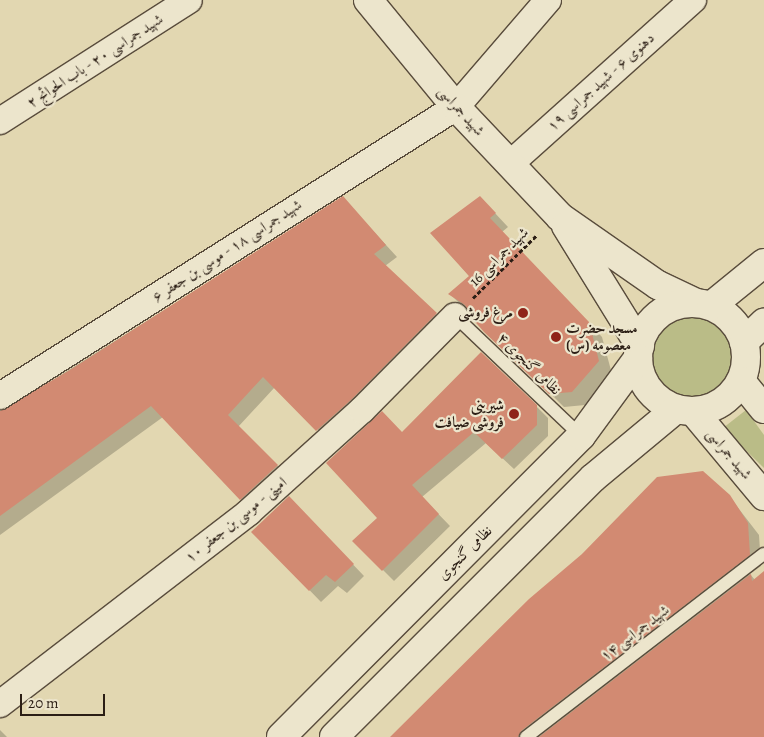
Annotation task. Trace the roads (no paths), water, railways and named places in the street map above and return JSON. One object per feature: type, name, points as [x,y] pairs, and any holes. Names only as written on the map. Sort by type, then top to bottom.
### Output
[{"type":"street","name":"شهید جمراسی ۲۰ - باب الحوائج ۲","points":[[0,121],[189,0]]},
{"type":"street","name":"شهید جمراسی","points":[[368,0],[456,107],[560,216]]},
{"type":"street","name":"شهید جمراسی ۱۸ - موسی بن جعفر ۶","points":[[0,396],[456,107],[548,0]]},
{"type":"street","name":"دهنوی ۶ - شهید جمراسی ۱۹","points":[[510,164],[693,0]]},
{"type":"street","points":[[334,737],[593,478],[685,410],[721,403],[741,381],[746,368],[744,342],[737,326],[703,305],[658,285],[560,216]]},
{"type":"street","points":[[560,216],[639,352],[641,375],[649,390],[661,402],[685,410]]},
{"type":"street","points":[[639,352],[654,319],[667,310],[703,305],[764,263]]},
{"type":"street","name":"امینی - موسی بن جعفر ۱۰","points":[[0,704],[249,512],[362,410],[455,316]]},
{"type":"street","points":[[744,342],[764,324]]},
{"type":"street","name":"نظامی گنجوی","points":[[281,737],[580,436],[639,352]]},
{"type":"street","points":[[741,381],[764,409]]},
{"type":"street","name":"شهید جمراسی","points":[[685,410],[764,496]]},
{"type":"lane","name":"نظامی گنجوی ۴","points":[[455,316],[580,436]]},
{"type":"lane","name":"شهید جمراسی ۱۴","points":[[526,737],[764,554]]},
{"type":"place","name":"مرغ فروشی","points":[[523,313]]},
{"type":"place","name":"مسجد حضرت معصومه (س)","points":[[556,337]]},
{"type":"place","name":"شیرینی فروشی ضیافت","points":[[514,414]]}]
